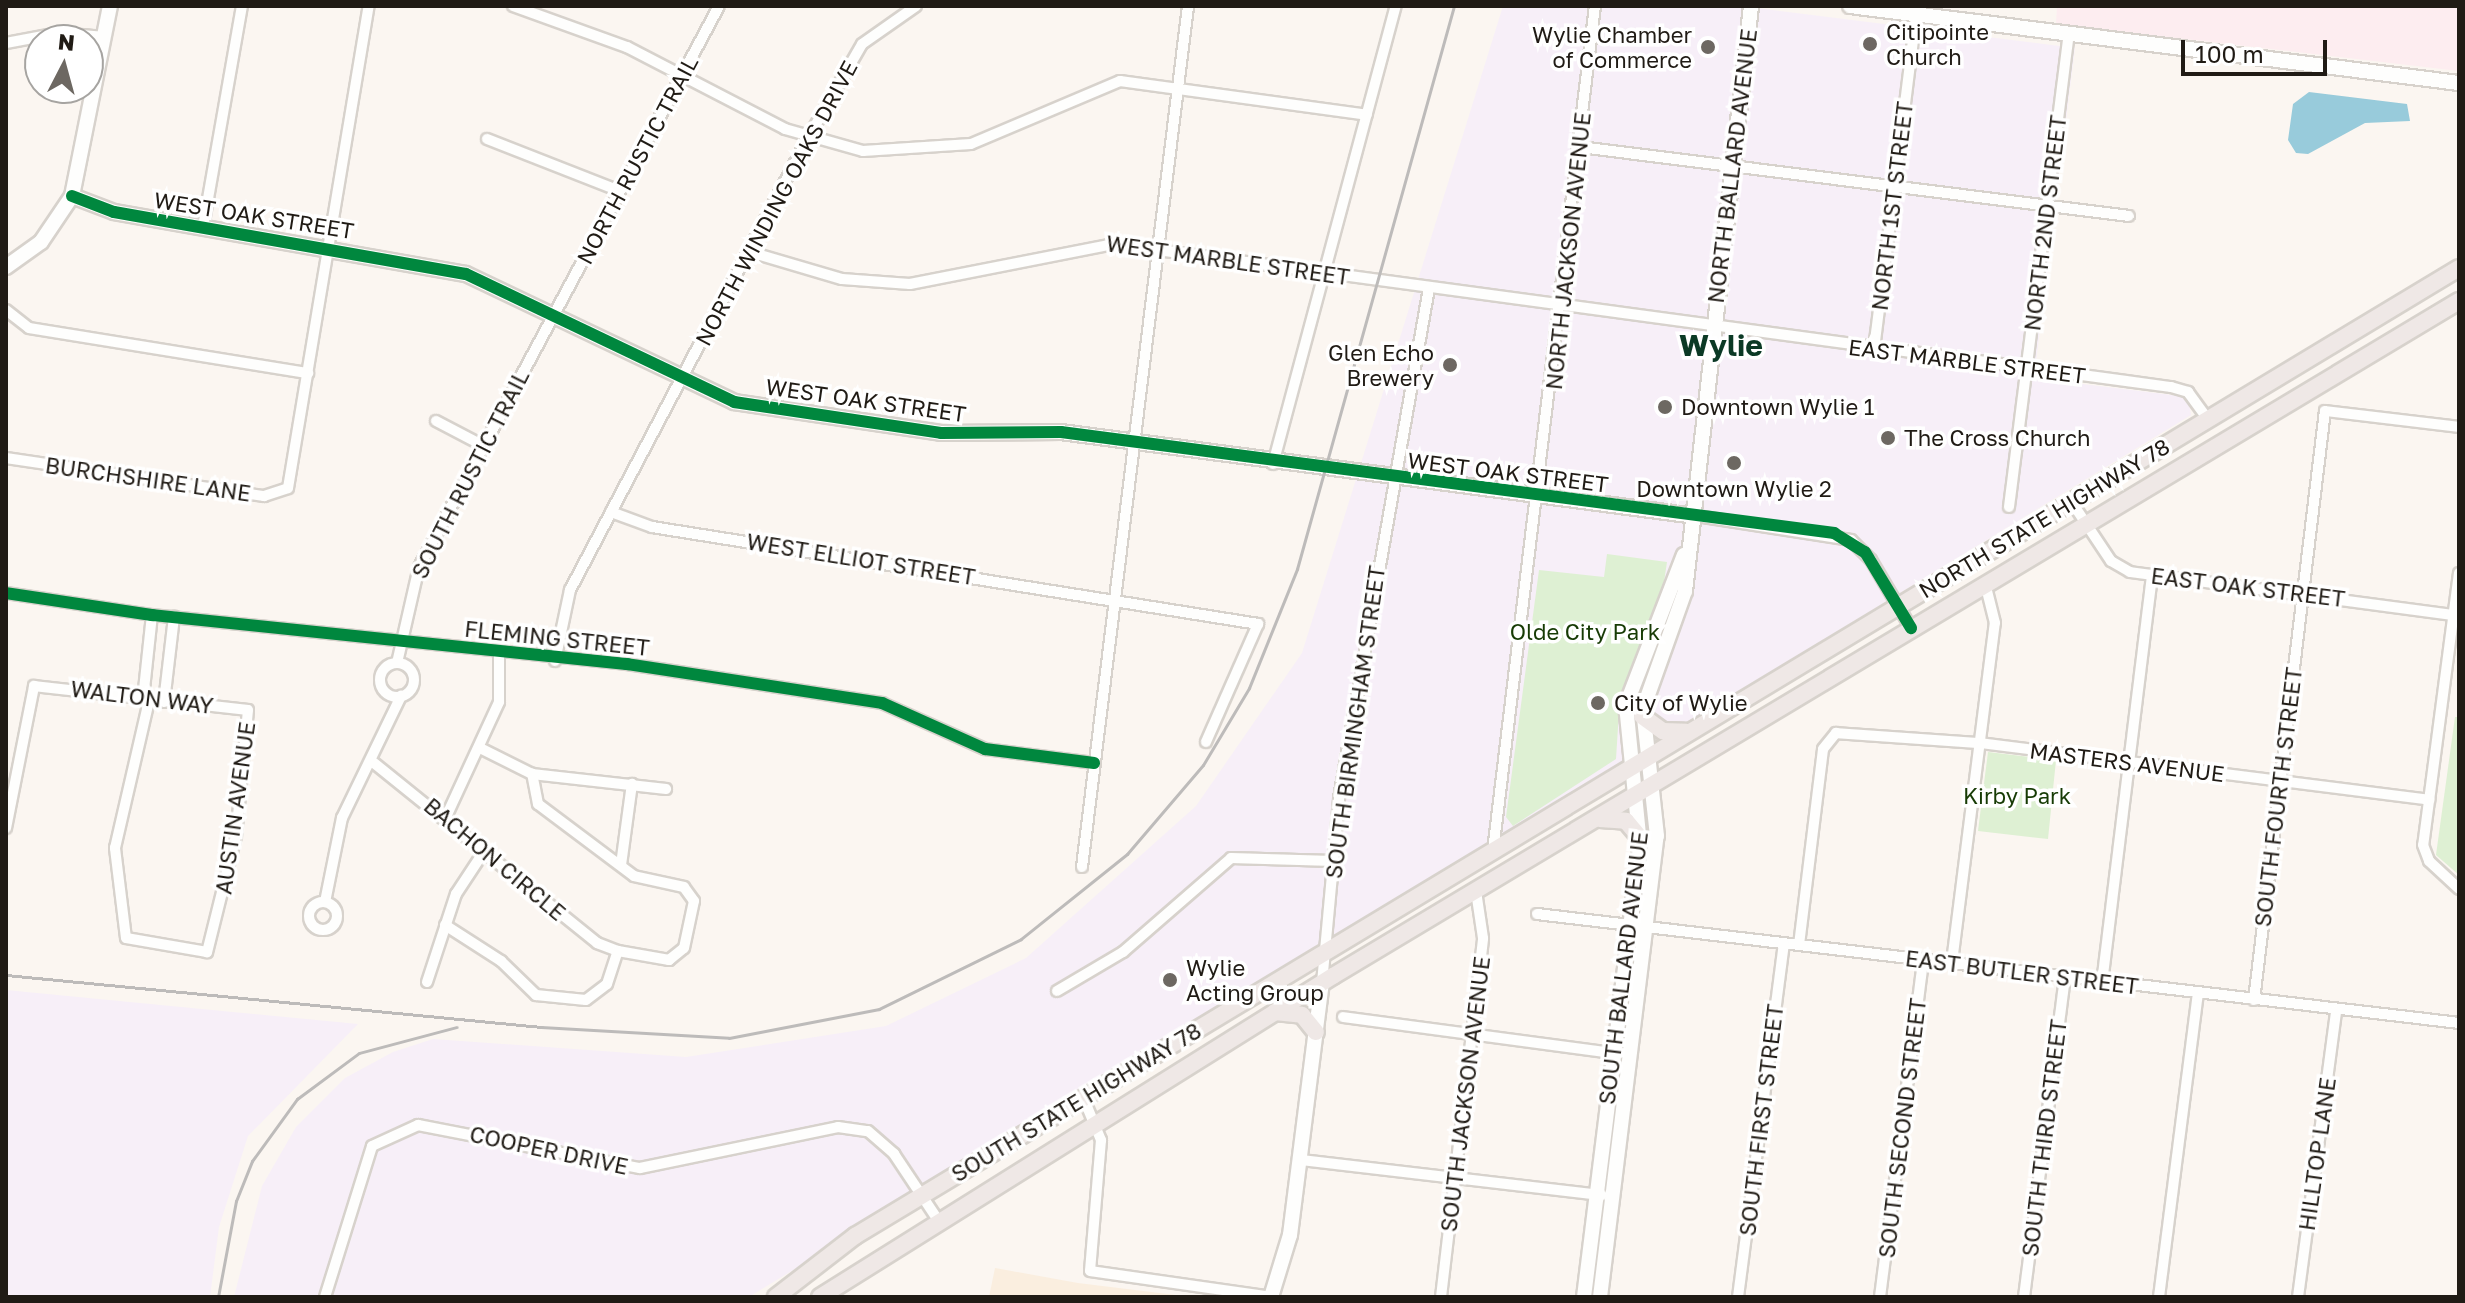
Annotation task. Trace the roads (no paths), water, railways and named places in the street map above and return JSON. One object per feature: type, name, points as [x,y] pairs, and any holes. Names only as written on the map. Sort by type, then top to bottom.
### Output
[{"type":"main road","points":[[6,267],[41,242],[72,196],[110,6]]},
{"type":"main road","name":"NORTH BALLARD AVENUE","points":[[1688,515],[1751,6]]},
{"type":"main road","points":[[1850,6],[2459,83]]},
{"type":"main road","name":"WEST OAK STREET","points":[[72,196],[114,212],[327,247],[466,274],[556,314],[681,380],[734,402],[941,433],[1028,428],[1273,464],[1688,515]]},
{"type":"main road","name":"NORTH STATE HIGHWAY 78","points":[[1630,768],[2459,268]]},
{"type":"main road","name":"NORTH STATE HIGHWAY 78","points":[[1644,792],[1985,583],[2459,301]]},
{"type":"main road","name":"SOUTH BALLARD AVENUE","points":[[1600,1297],[1613,1053],[1641,839],[1645,759],[1642,716],[1679,621],[1688,515]]},
{"type":"main road","name":"SOUTH BALLARD AVENUE","points":[[1584,1297],[1629,1055],[1657,836],[1644,792],[1630,768],[1628,695],[1664,621],[1684,555]]},
{"type":"main road","points":[[1642,716],[1663,731],[1686,732]]},
{"type":"main road","name":"SOUTH STATE HIGHWAY 78","points":[[776,1297],[921,1196],[1630,768]]},
{"type":"main road","name":"SOUTH STATE HIGHWAY 78","points":[[820,1297],[938,1220],[1322,983],[1644,792]]},
{"type":"main road","points":[[1599,819],[1626,821],[1641,839]]},
{"type":"main road","name":"SOUTH BIRMINGHAM STREET","points":[[1272,1297],[1302,1160],[1322,983]]},
{"type":"main road","points":[[1275,1012],[1302,1015],[1316,1032]]},
{"type":"street","points":[[203,227],[242,6]]},
{"type":"street","points":[[6,310],[29,328],[308,373],[369,6]]},
{"type":"street","points":[[513,6],[683,75],[808,138],[863,151],[929,151],[1004,135],[1110,81],[1178,86],[1367,115]]},
{"type":"street","name":"NORTH RUSTIC TRAIL","points":[[556,314],[617,190],[719,6]]},
{"type":"street","name":"NORTH WINDING OAKS DRIVE","points":[[555,661],[570,590],[808,138],[862,44],[916,6]]},
{"type":"street","points":[[1082,867],[1111,605],[1188,6]]},
{"type":"street","points":[[1273,464],[1396,6]]},
{"type":"street","name":"NORTH JACKSON AVENUE","points":[[1539,496],[1595,6]]},
{"type":"street","name":"NORTH 1ST STREET","points":[[1874,349],[1916,15]]},
{"type":"street","points":[[6,43],[59,33],[105,37]]},
{"type":"street","name":"NORTH 2ND STREET","points":[[2009,507],[2069,34]]},
{"type":"street","points":[[487,139],[617,190]]},
{"type":"street","points":[[1580,147],[2129,216]]},
{"type":"street","name":"WEST MARBLE STREET","points":[[750,252],[842,279],[910,284],[1008,270],[1095,243],[1323,272],[1713,329]]},
{"type":"street","name":"SOUTH BIRMINGHAM STREET","points":[[1322,983],[1333,861],[1392,478],[1429,288]]},
{"type":"street","name":"SOUTH RUSTIC TRAIL","points":[[397,663],[399,639],[419,567],[482,445],[556,314]]},
{"type":"street","name":"EAST MARBLE STREET","points":[[1713,329],[2181,388],[2207,418]]},
{"type":"street","name":"BURCHSHIRE LANE","points":[[6,458],[264,496],[288,488],[308,373]]},
{"type":"street","name":"SOUTH FOURTH STREET","points":[[2254,1000],[2325,411],[2459,427]]},
{"type":"street","points":[[436,421],[482,445]]},
{"type":"street","points":[[1493,851],[1539,496]]},
{"type":"street","name":"EAST OAK STREET","points":[[2071,501],[2111,561],[2152,576],[2303,593],[2456,616]]},
{"type":"street","name":"WEST ELLIOT STREET","points":[[611,512],[652,527],[979,576],[1111,605],[1258,624],[1206,742]]},
{"type":"street","points":[[1688,515],[1843,536],[1865,552],[1911,628]]},
{"type":"street","points":[[2459,573],[2424,853],[2459,889]]},
{"type":"street","points":[[2102,983],[2152,576]]},
{"type":"street","points":[[1952,962],[1996,612],[1985,583]]},
{"type":"street","name":"FLEMING STREET","points":[[6,593],[152,615],[399,639],[499,655],[627,664],[882,703],[985,749],[1094,763]]},
{"type":"street","points":[[146,700],[152,615]]},
{"type":"street","points":[[164,702],[174,617]]},
{"type":"street","points":[[445,819],[482,749],[499,702],[499,655]]},
{"type":"street","points":[[325,902],[342,818],[374,763],[401,696],[414,677],[397,663],[380,680],[390,695],[401,696]]},
{"type":"street","name":"WALTON WAY","points":[[6,828],[34,686],[248,710]]},
{"type":"street","name":"AUSTIN AVENUE","points":[[146,700],[115,848],[126,938],[207,952],[236,836],[248,710]]},
{"type":"street","name":"MASTERS AVENUE","points":[[1799,945],[1826,738],[1846,732],[1980,743],[2429,800]]},
{"type":"street","points":[[482,749],[532,774],[666,789]]},
{"type":"street","name":"BACHON CIRCLE","points":[[374,763],[483,853],[618,951],[669,960],[684,948],[694,901],[684,887],[634,876],[538,804],[532,774]]},
{"type":"street","points":[[621,865],[632,784]]},
{"type":"street","points":[[427,982],[445,925],[483,853]]},
{"type":"street","points":[[1057,991],[1123,952],[1231,858],[1333,861]]},
{"type":"street","name":"SOUTH JACKSON AVENUE","points":[[1441,1297],[1483,938],[1476,891]]},
{"type":"street","name":"EAST BUTLER STREET","points":[[1537,914],[1952,962],[2065,979],[2459,1023]]},
{"type":"street","points":[[445,925],[501,961],[536,995],[586,1000],[607,984],[618,951]]},
{"type":"street","name":"SOUTH FIRST STREET","points":[[1738,1297],[1784,944]]},
{"type":"street","name":"SOUTH SECOND STREET","points":[[1880,1297],[1923,959]]},
{"type":"street","name":"SOUTH THIRD STREET","points":[[2024,1297],[2065,979]]},
{"type":"street","points":[[2159,1297],[2198,994]]},
{"type":"street","name":"HILLTOP LANE","points":[[2298,1297],[2336,1011]]},
{"type":"street","points":[[1343,1017],[1629,1055]]},
{"type":"street","points":[[1083,1097],[1097,1122],[1090,1271],[1272,1297]]},
{"type":"street","name":"COOPER DRIVE","points":[[325,1297],[372,1146],[418,1125],[640,1168],[838,1127],[868,1131],[894,1154],[938,1220]]},
{"type":"street","points":[[1302,1160],[1604,1196]]},
{"type":"water","points":[[2309,92],[2407,104],[2410,121],[2365,123],[2308,154],[2296,153],[2288,140],[2293,104]]},
{"type":"railway","points":[[6,975],[541,1027],[729,1038],[879,1009],[1021,939],[1127,854],[1203,765],[1249,688],[1297,569],[1454,6]]},
{"type":"railway","points":[[218,1297],[236,1201],[252,1161],[297,1099],[359,1053],[457,1027]]},
{"type":"place","name":"Citipointe Church","points":[[1870,44]]},
{"type":"place","name":"Wylie Chamber of Commerce","points":[[1708,47]]},
{"type":"place","name":"Glen Echo Brewery","points":[[1450,365]]},
{"type":"place","name":"Downtown Wylie 1","points":[[1665,407]]},
{"type":"place","name":"The Cross Church","points":[[1888,438]]},
{"type":"place","name":"Downtown Wylie 2","points":[[1734,463]]},
{"type":"place","name":"City of Wylie","points":[[1598,703]]},
{"type":"place","name":"Wylie Acting Group","points":[[1170,980]]},
{"type":"district","name":"Wylie","points":[[1721,345]]},
{"type":"park label","name":"Olde City Park","points":[[1585,632]]},
{"type":"park label","name":"Kirby Park","points":[[2017,796]]}]
